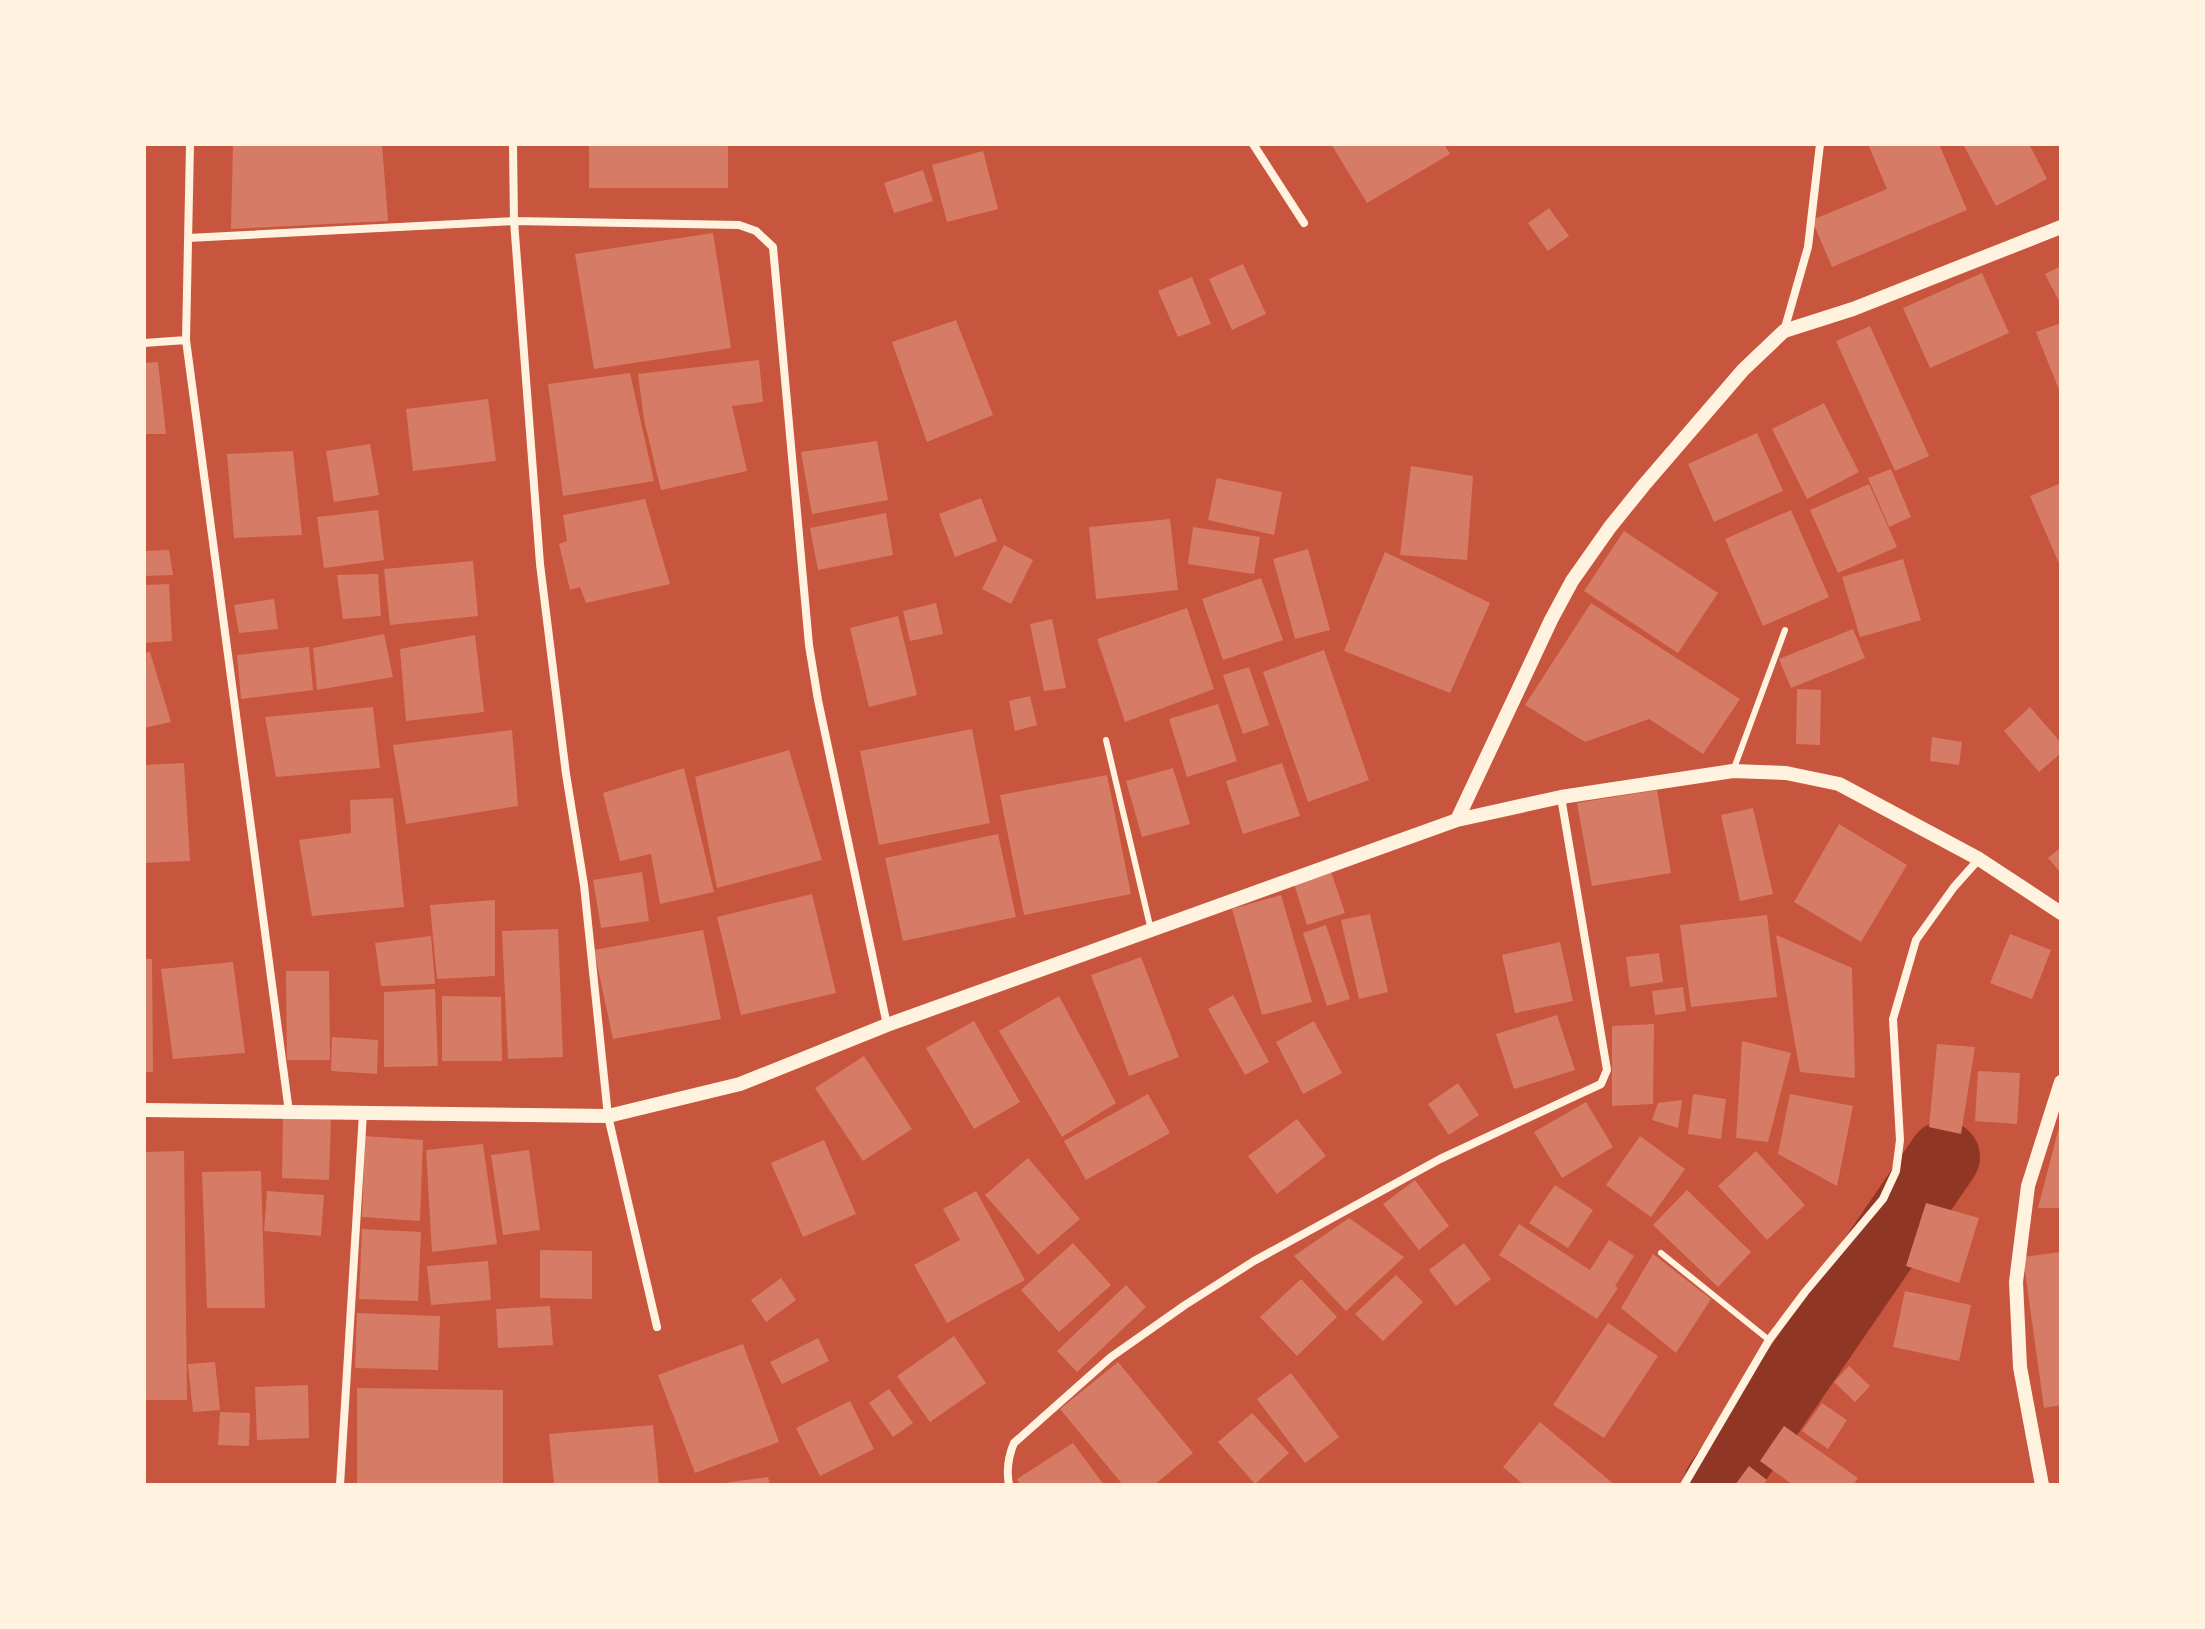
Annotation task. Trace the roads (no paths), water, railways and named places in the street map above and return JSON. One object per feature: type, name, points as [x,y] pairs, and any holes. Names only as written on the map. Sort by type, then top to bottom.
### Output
[{"type":"street","points":[[190,144],[186,340],[289,1112]]},
{"type":"street","points":[[513,144],[514,221],[540,564],[566,774],[584,885],[608,1116],[657,1327]]},
{"type":"street","points":[[1253,144],[1304,223]]},
{"type":"street","points":[[1784,331],[1808,247],[1820,144]]},
{"type":"street","points":[[188,238],[514,221],[739,225],[756,231],[773,247],[809,645],[887,1025]]},
{"type":"street","points":[[1457,820],[1572,581],[1610,527],[1743,370],[1784,331],[1853,309],[2061,227]]},
{"type":"street","points":[[144,343],[186,340]]},
{"type":"street","points":[[144,1110],[608,1116],[740,1084],[887,1025],[1457,820],[1561,797],[1733,771],[1786,773],[1839,784],[1979,859],[2061,913]]},
{"type":"street","points":[[1009,1485],[1008,1457],[1014,1443],[1111,1357],[1185,1305],[1254,1261],[1440,1159],[1601,1084],[1607,1070],[1561,797]]},
{"type":"street","points":[[1684,1485],[1769,1340],[1883,1199],[1896,1171],[1900,1140],[1893,1019],[1916,940],[1954,887],[1979,859]]},
{"type":"street","points":[[2042,1485],[2020,1367],[2016,1282],[2028,1186],[2061,1082]]},
{"type":"street","points":[[340,1485],[363,1113]]},
{"type":"lane","points":[[1733,771],[1785,630]]},
{"type":"lane","points":[[1106,740],[1151,930]]},
{"type":"lane","points":[[1661,1253],[1769,1340]]},
{"type":"waterway","points":[[1719,1485],[1944,1157]]}]
